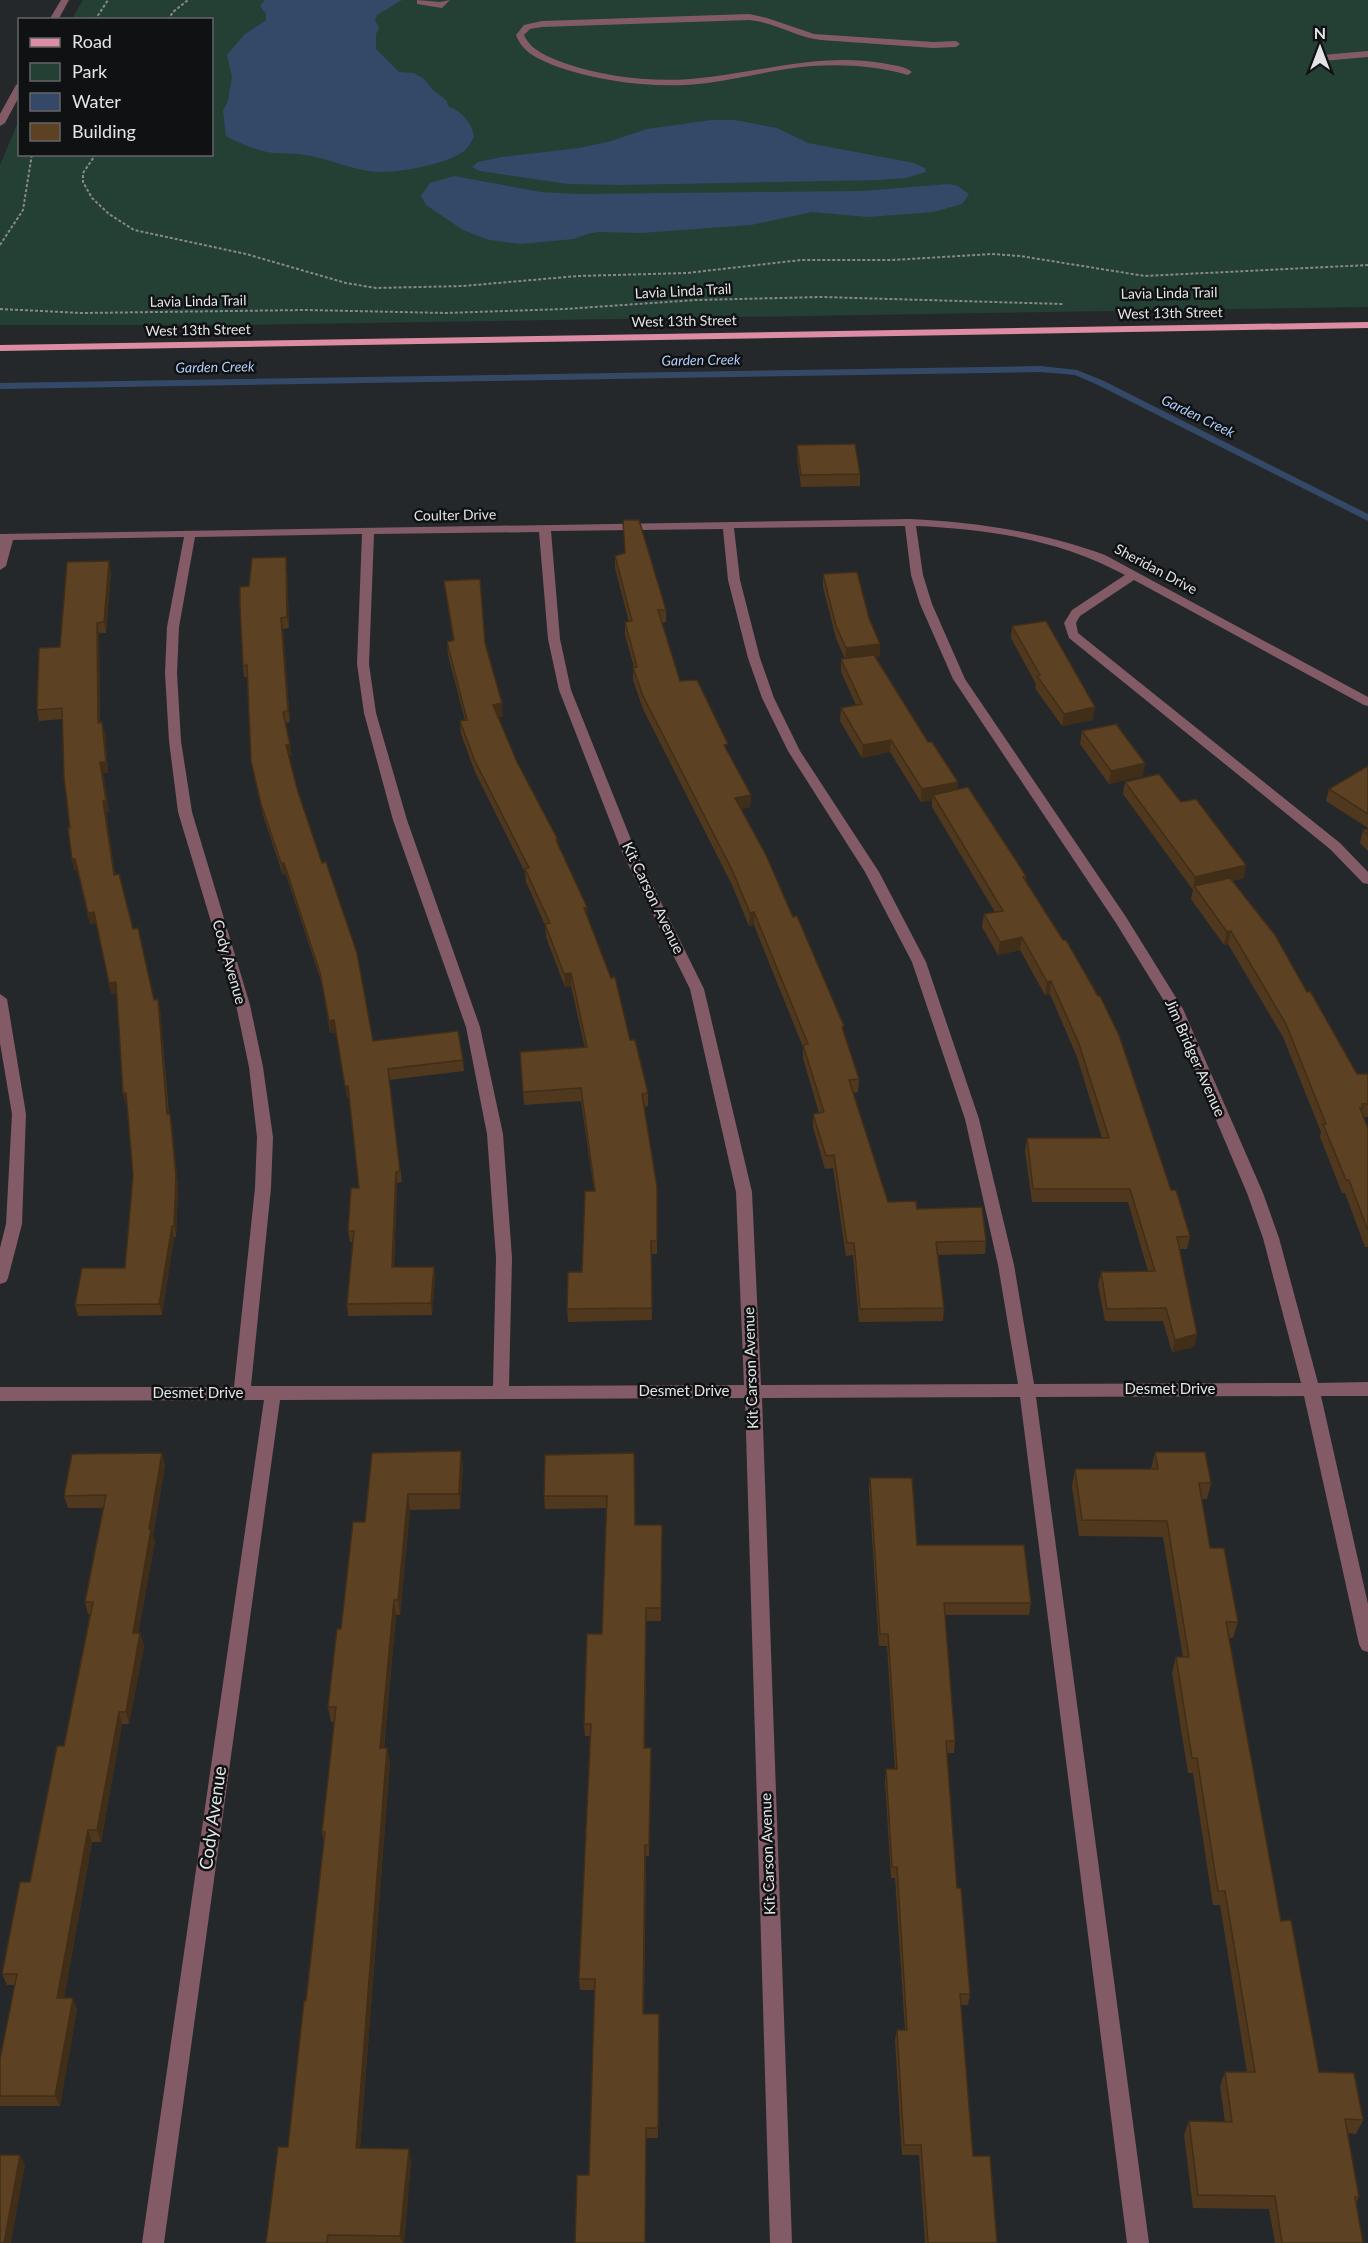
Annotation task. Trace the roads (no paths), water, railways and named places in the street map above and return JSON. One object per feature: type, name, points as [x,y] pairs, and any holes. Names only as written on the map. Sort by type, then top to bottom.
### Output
[{"type":"main road","name":"West 13th Street","points":[[0,348],[1368,325]]},
{"type":"street","points":[[54,18],[65,0]]},
{"type":"street","points":[[422,0],[420,2],[442,5],[446,0]]},
{"type":"street","points":[[908,72],[874,64],[833,62],[801,64],[706,80],[648,82],[598,74],[559,63],[529,49],[520,35],[527,27],[542,24],[748,17],[766,19],[803,34],[818,37],[873,39],[920,45],[956,44]]},
{"type":"street","points":[[1322,58],[1368,54]]},
{"type":"street","points":[[0,123],[18,89]]},
{"type":"street","name":"Coulter Drive","points":[[4,537],[910,522]]},
{"type":"street","name":"Sheridan Drive","points":[[910,522],[973,525],[1028,534],[1071,545],[1101,556],[1368,702]]},
{"type":"street","name":"Jim Bridger Avenue","points":[[910,522],[917,575],[926,604],[959,679],[1121,920],[1176,1009],[1259,1204],[1271,1238],[1311,1389],[1368,1644]]},
{"type":"street","points":[[728,526],[734,580],[754,658],[768,698],[794,751],[872,872],[919,962],[972,1119],[1006,1265],[1027,1390],[1138,2243]]},
{"type":"street","name":"Kit Carson Avenue","points":[[545,529],[554,639],[565,690],[629,852],[697,989],[744,1192],[753,1391],[781,2243]]},
{"type":"street","points":[[368,531],[363,664],[370,713],[400,820],[474,1027],[495,1134],[504,1258],[501,1392]]},
{"type":"street","name":"Cody Avenue","points":[[190,534],[173,627],[171,673],[175,741],[185,812],[243,1005],[256,1067],[265,1137],[263,1188],[242,1393]]},
{"type":"street","points":[[0,566],[4,537]]},
{"type":"street","points":[[1135,574],[1076,613],[1069,626],[1073,635],[1335,846],[1368,880]]},
{"type":"street","points":[[0,999],[19,1114],[14,1224],[0,1278]]},
{"type":"street","name":"Desmet Drive","points":[[0,1394],[1368,1389]]},
{"type":"street","name":"Cody Avenue","points":[[153,2243],[273,1393]]},
{"type":"water","points":[[265,0],[402,0],[377,15],[375,20],[379,28],[376,34],[376,49],[399,72],[413,73],[423,78],[446,100],[449,107],[466,118],[474,137],[468,147],[454,157],[431,165],[379,172],[306,155],[261,151],[226,136],[223,111],[228,101],[232,77],[227,55],[244,35],[266,20],[266,14],[260,6]]},
{"type":"water","points":[[711,120],[735,120],[777,128],[808,143],[914,163],[925,168],[926,172],[906,178],[880,180],[620,185],[568,184],[480,171],[472,167],[478,162],[502,157],[579,148],[611,141],[647,129]]},
{"type":"water","points":[[454,176],[541,192],[578,194],[861,191],[949,184],[958,186],[969,194],[962,204],[933,212],[868,217],[812,212],[751,225],[641,233],[598,232],[574,239],[521,244],[489,240],[463,230],[426,205],[421,196],[430,183]]},
{"type":"waterway","name":"Garden Creek","points":[[0,386],[1041,369],[1077,373],[1101,383],[1368,518]]}]
